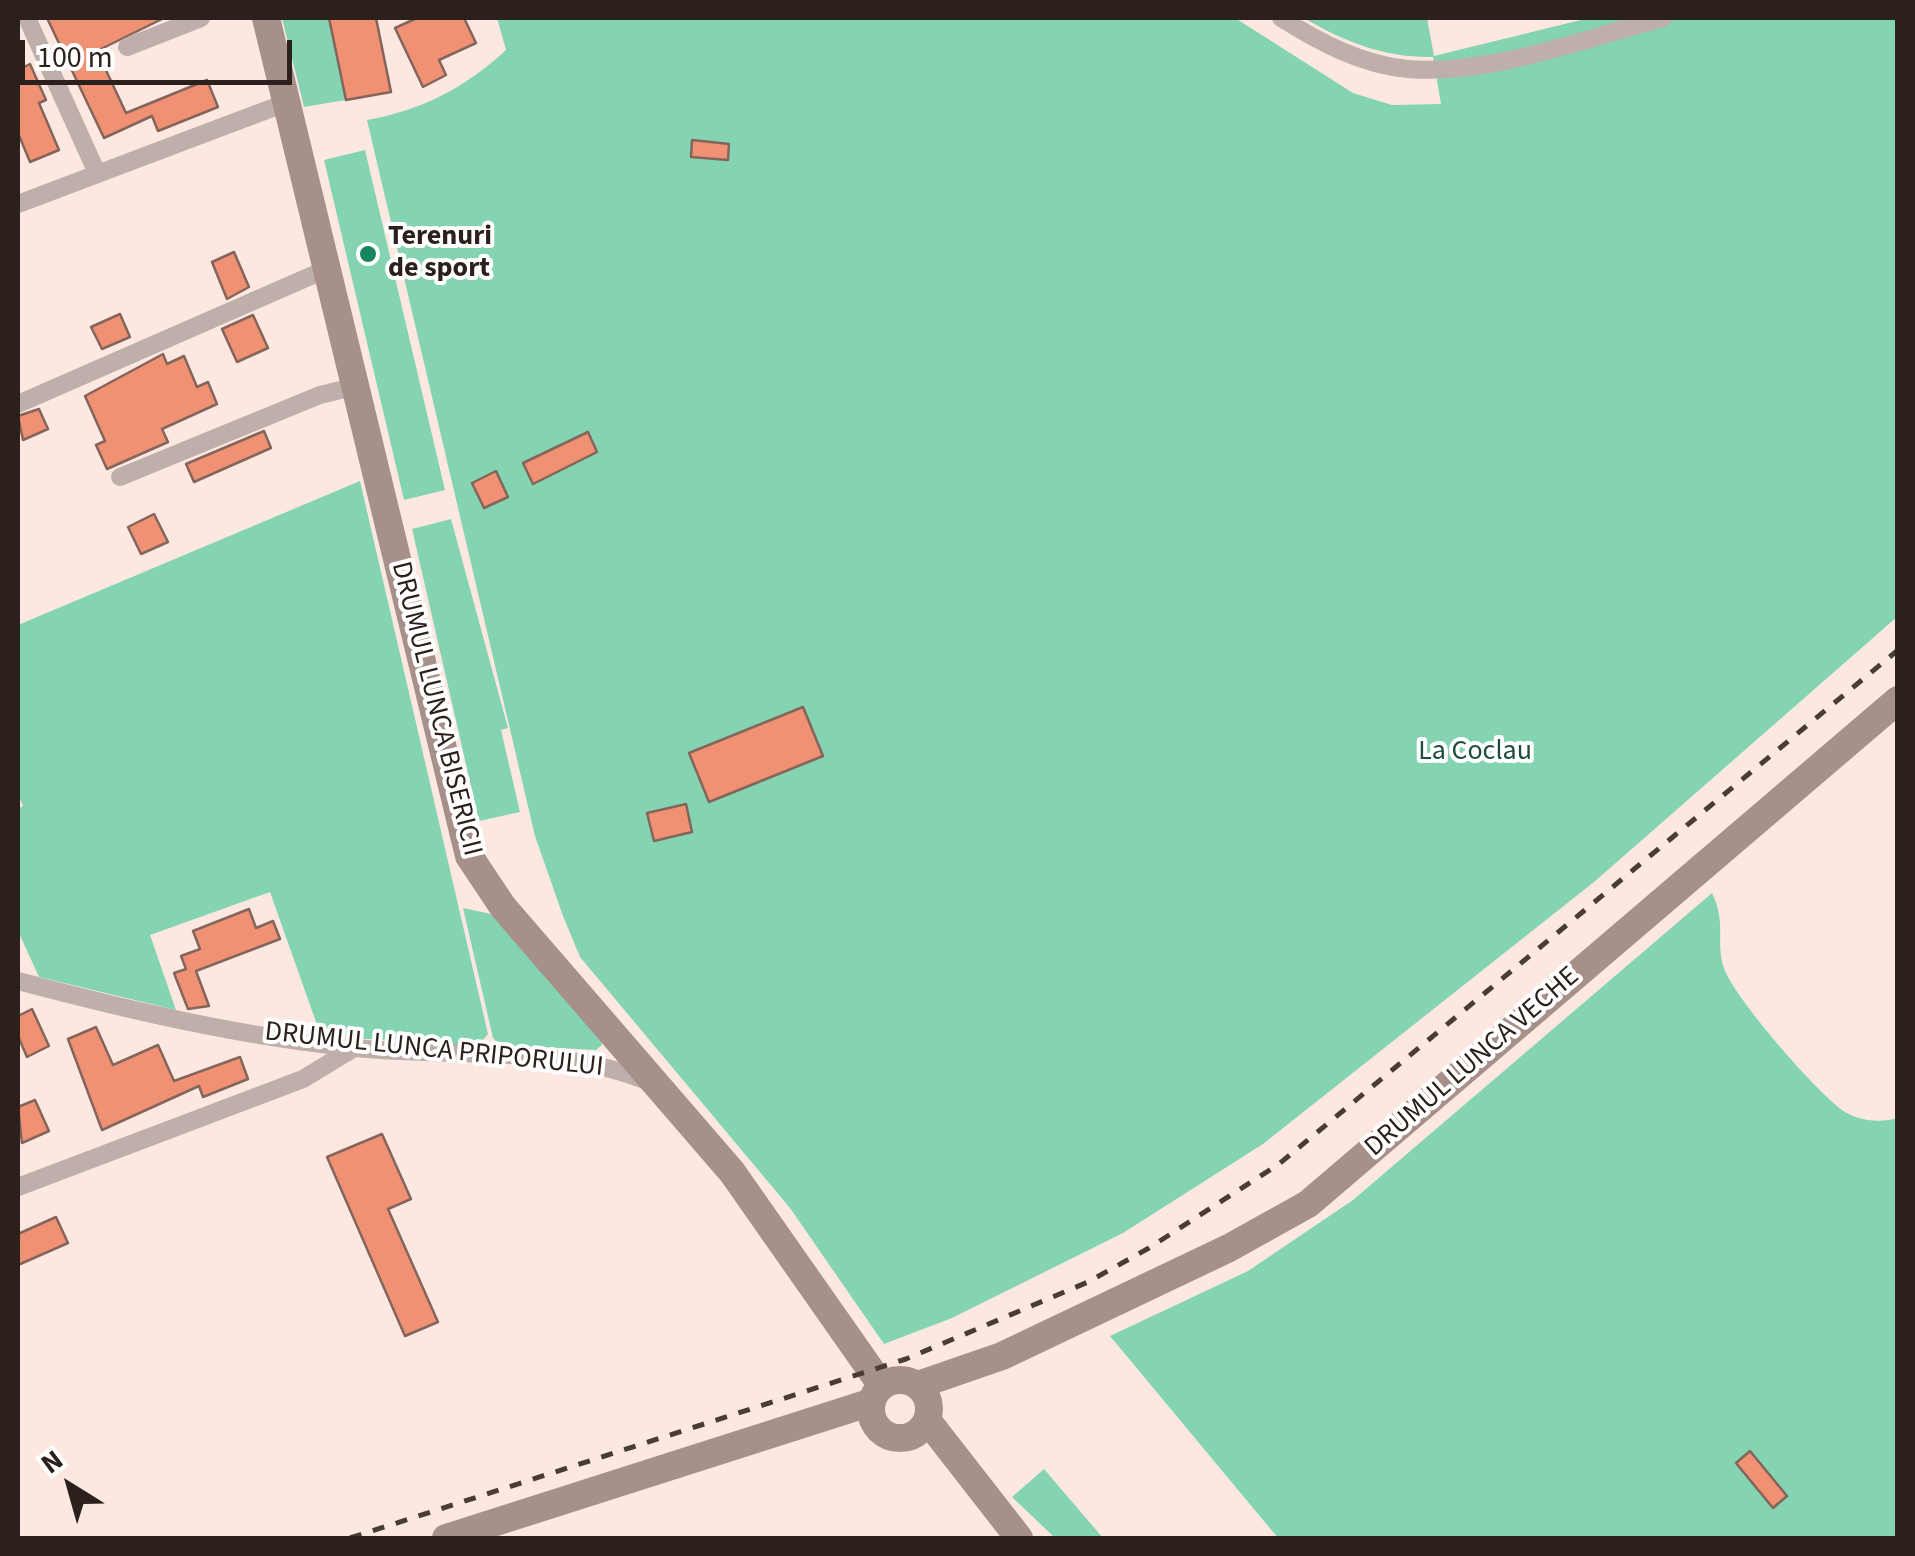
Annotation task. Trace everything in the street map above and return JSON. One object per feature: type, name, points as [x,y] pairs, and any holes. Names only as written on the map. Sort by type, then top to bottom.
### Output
[{"type":"street","points":[[28,18],[97,174]]},
{"type":"street","points":[[127,46],[201,18]]},
{"type":"street","name":"DRUMUL LUNCA BISERICII","points":[[266,18],[469,856],[503,907],[661,1087]]},
{"type":"street","points":[[1281,18],[1362,58],[1426,70],[1506,58],[1663,18]]},
{"type":"street","points":[[18,204],[288,102]]},
{"type":"street","points":[[18,404],[329,268]]},
{"type":"street","points":[[120,478],[320,395],[358,386]]},
{"type":"street","name":"DRUMUL LUNCA VECHE","points":[[446,1538],[877,1404],[900,1379],[921,1412],[1002,1356],[1242,1242],[1308,1204],[1898,700]]},
{"type":"street","name":"DRUMUL LUNCA PRIPORULUI","points":[[18,982],[195,1022],[354,1048],[569,1062],[615,1070],[661,1087]]},
{"type":"street","points":[[18,1188],[303,1079],[354,1048]]},
{"type":"street","points":[[661,1087],[762,1212],[877,1404],[889,1436],[921,1412],[970,1480],[1019,1538]]},
{"type":"green space","points":[[282,18],[329,18],[346,100],[304,107]]},
{"type":"green space","name":"La Coclau","points":[[497,18],[1235,18],[1353,93],[1392,105],[1441,104],[1433,57],[1399,55],[1366,47],[1304,18],[1427,18],[1434,56],[1589,18],[1897,18],[1897,617],[1594,882],[1263,1144],[1123,1233],[952,1318],[884,1344],[790,1208],[580,957],[535,836],[367,120],[424,103],[491,64],[506,50]]},
{"type":"green space","name":"Terenuri de sport","points":[[365,150],[445,490],[404,500],[324,160]]},
{"type":"green space","points":[[360,481],[488,1034],[478,1046],[321,1036],[270,892],[150,935],[176,1010],[39,977],[18,931],[18,809],[23,806],[18,794],[18,625]]},
{"type":"green space","points":[[451,519],[508,728],[501,730],[520,812],[479,821],[412,529]]},
{"type":"green space","points":[[1712,893],[1719,914],[1724,968],[1760,1022],[1817,1087],[1845,1112],[1871,1120],[1897,1118],[1897,1538],[1278,1538],[1110,1336],[1248,1271],[1353,1200]]},
{"type":"green space","points":[[463,908],[491,914],[601,1038],[602,1045],[596,1050],[500,1045],[493,1038]]},
{"type":"green space","points":[[1044,1469],[1103,1538],[1055,1538],[1012,1497]]},
{"type":"building","points":[[47,18],[164,18],[97,51],[126,113],[207,80],[218,107],[158,131],[152,116],[104,138]]},
{"type":"building","points":[[329,18],[376,18],[391,92],[346,100]]},
{"type":"building","points":[[417,18],[464,18],[476,43],[439,60],[446,75],[423,87],[395,28]]},
{"type":"building","points":[[30,64],[46,100],[39,103],[59,150],[30,162],[18,133],[18,70]]},
{"type":"building","points":[[692,140],[729,144],[728,160],[691,157]]},
{"type":"building","points":[[234,252],[249,287],[227,299],[212,262]]},
{"type":"building","points":[[120,314],[130,337],[102,349],[91,327]]},
{"type":"building","points":[[253,315],[268,348],[237,362],[222,329]]},
{"type":"building","points":[[163,354],[167,364],[184,356],[197,387],[208,382],[217,404],[162,429],[168,442],[107,469],[96,445],[105,441],[85,396]]},
{"type":"building","points":[[39,409],[48,429],[23,440],[18,416]]},
{"type":"building","points":[[264,431],[271,448],[194,482],[186,464]]},
{"type":"building","points":[[588,432],[597,452],[533,484],[523,463]]},
{"type":"building","points":[[496,471],[508,497],[484,508],[472,483]]},
{"type":"building","points":[[154,514],[168,542],[141,554],[128,527]]},
{"type":"building","points":[[803,707],[823,756],[709,802],[689,753]]},
{"type":"building","points":[[686,804],[692,832],[654,841],[647,813]]},
{"type":"building","points":[[249,909],[256,928],[273,921],[280,939],[196,971],[209,1006],[188,1009],[174,973],[186,969],[181,956],[200,949],[193,931]]},
{"type":"building","points":[[32,1009],[49,1046],[27,1057],[18,1036],[18,1016]]},
{"type":"building","points":[[96,1027],[113,1065],[158,1045],[174,1081],[240,1057],[248,1079],[203,1097],[199,1086],[102,1130],[68,1039]]},
{"type":"building","points":[[35,1100],[49,1131],[22,1143],[18,1107]]},
{"type":"building","points":[[382,1134],[411,1199],[388,1209],[438,1322],[405,1336],[327,1157]]},
{"type":"building","points":[[56,1217],[68,1243],[18,1265],[18,1234]]},
{"type":"building","points":[[1750,1451],[1787,1496],[1773,1508],[1736,1463]]},
{"type":"railway","points":[[350,1538],[906,1359],[1088,1282],[1149,1248],[1279,1164],[1898,650]]},
{"type":"place","name":"Terenuri de sport","points":[[368,254]]}]
